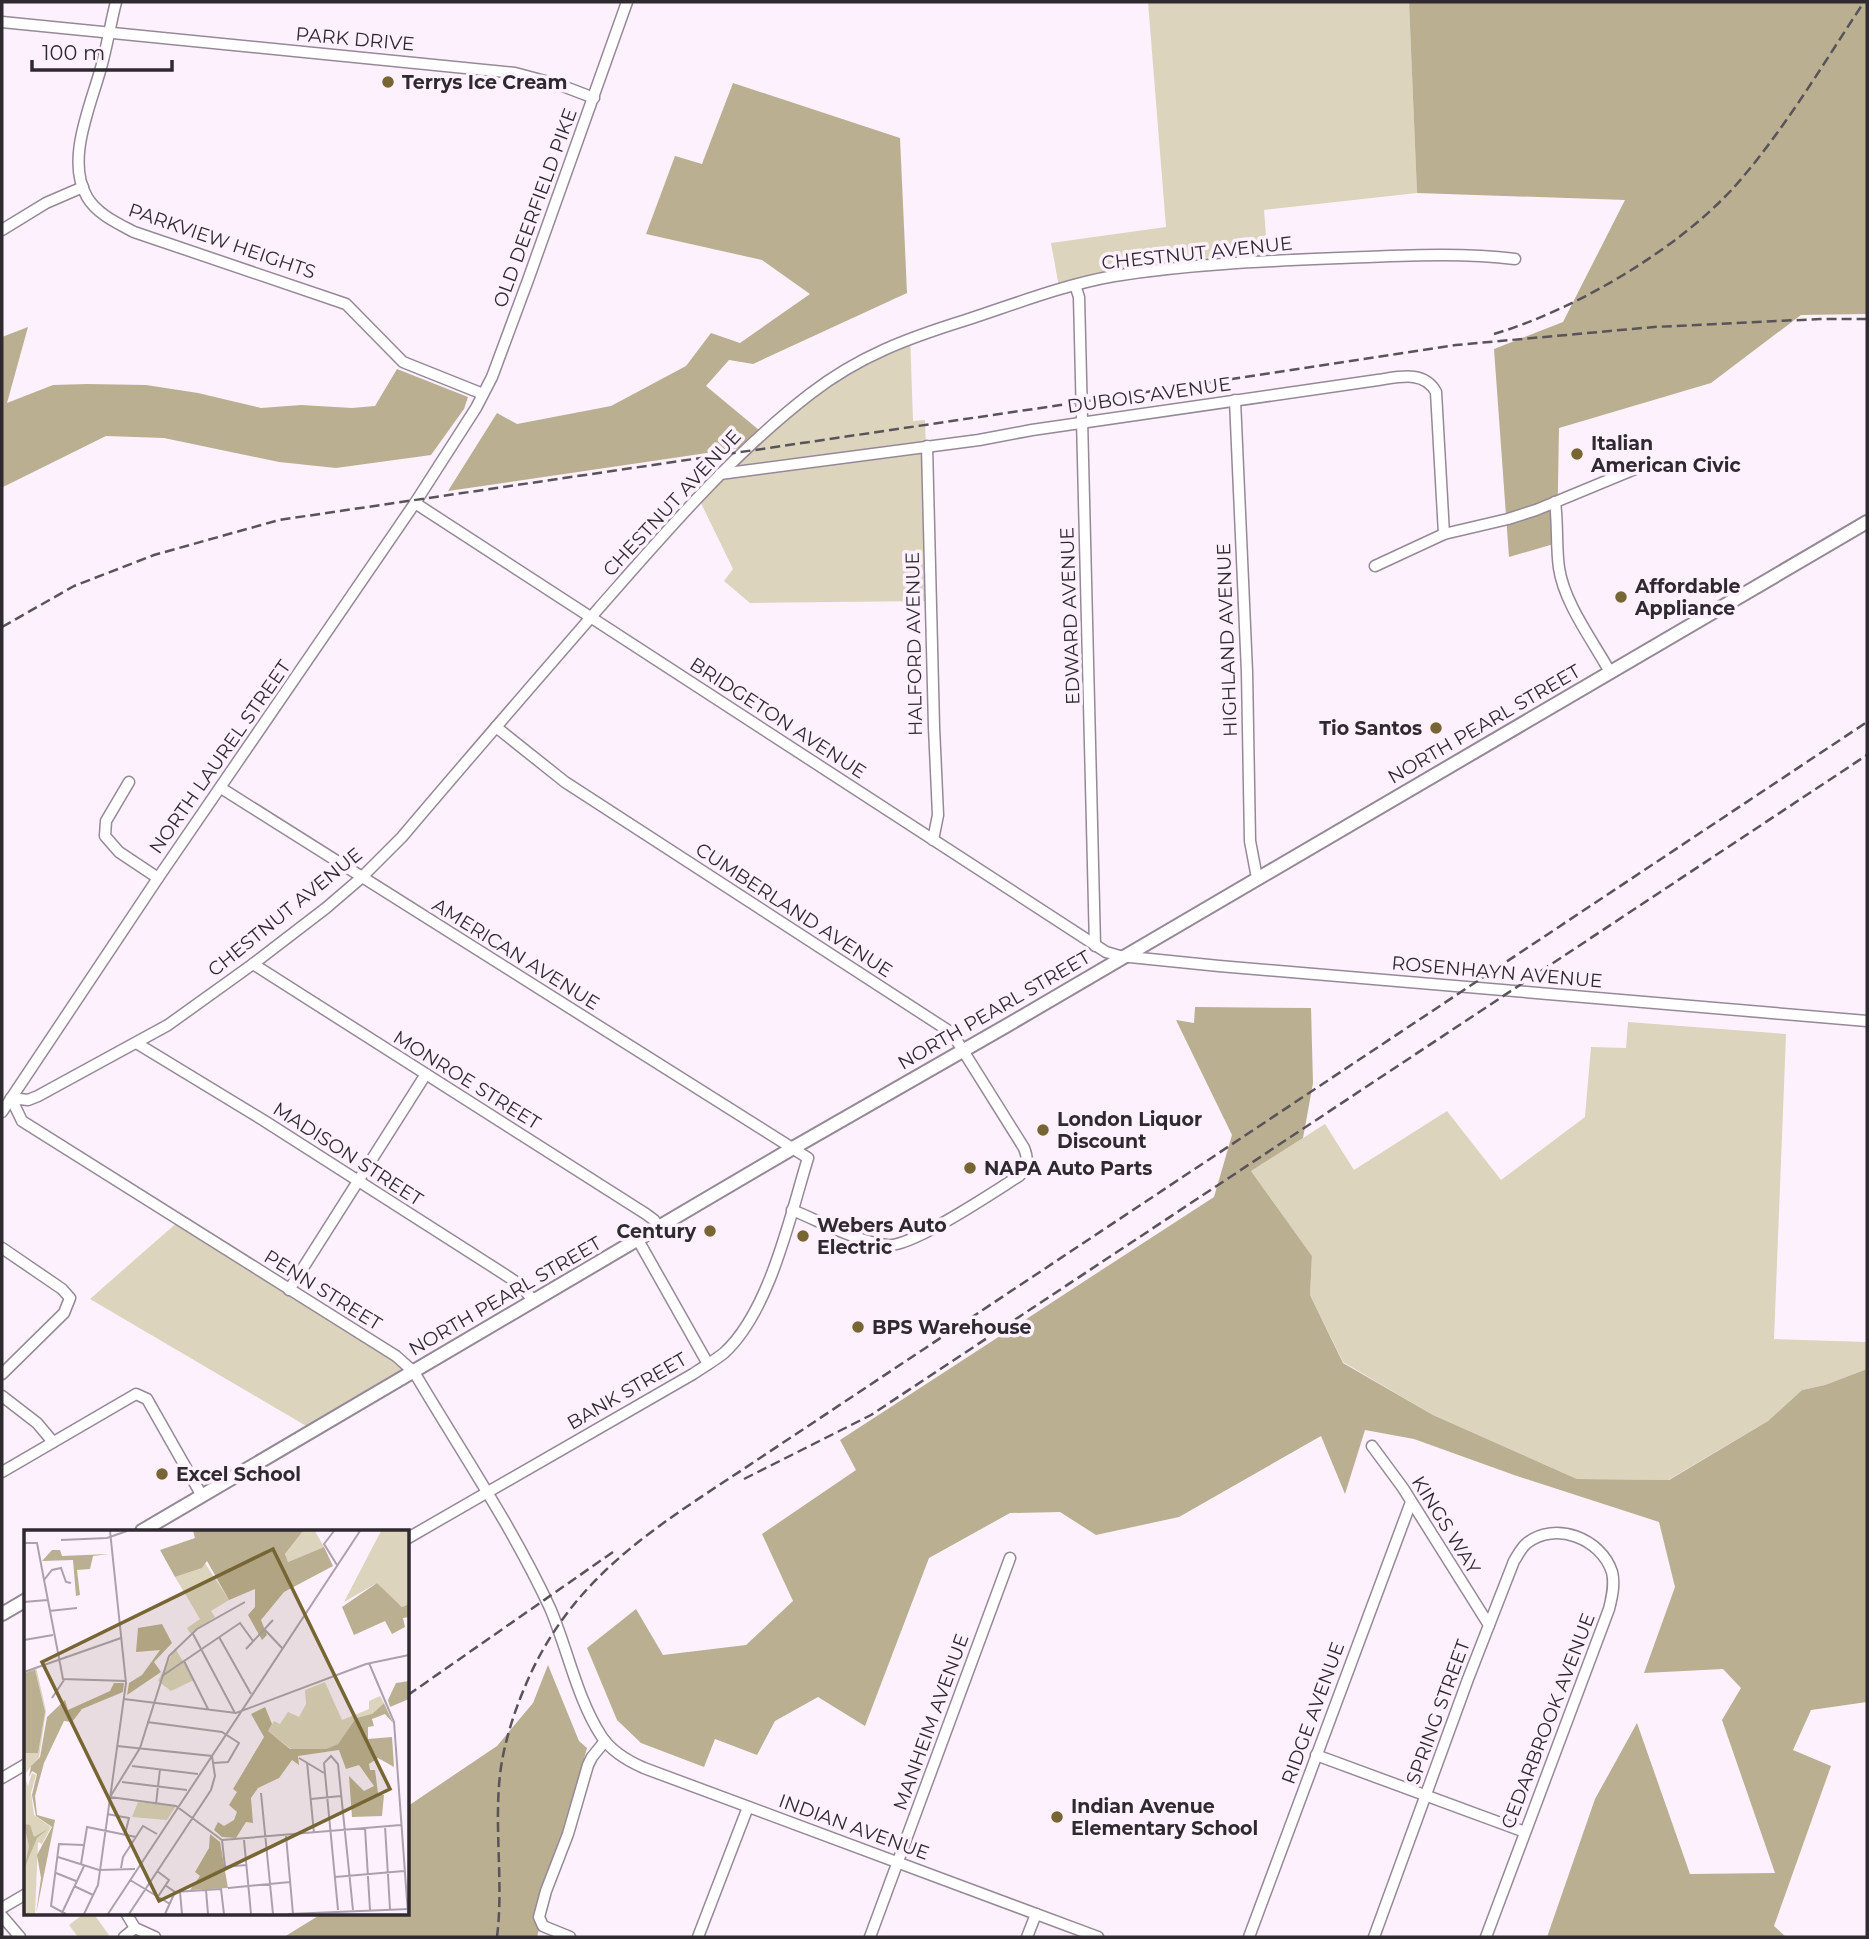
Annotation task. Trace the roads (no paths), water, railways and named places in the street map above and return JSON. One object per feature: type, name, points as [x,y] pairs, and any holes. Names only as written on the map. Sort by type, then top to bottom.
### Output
[{"type":"main road","name":"NORTH PEARL STREET","points":[[144,1530],[793,1148],[964,1051],[1867,523]]},
{"type":"main road","points":[[2,1614],[24,1601]]},
{"type":"street","points":[[2,230],[46,202],[83,187],[79,164],[82,133],[116,2]]},
{"type":"street","name":"OLD DEERFIELD PIKE","points":[[468,423],[483,394],[519,304],[627,2]]},
{"type":"street","name":"PARK DRIVE","points":[[2,22],[505,72],[535,77],[594,98]]},
{"type":"street","name":"PARKVIEW HEIGHTS","points":[[83,187],[88,199],[99,211],[134,232],[346,304],[403,362],[483,394]]},
{"type":"street","name":"CHESTNUT AVENUE","points":[[12,1098],[28,1100],[38,1096],[138,1044],[253,964],[361,878],[402,836],[674,522],[771,426],[812,392],[848,368],[904,339],[1052,291],[1113,276],[1268,261],[1415,255],[1493,256],[1515,259]]},
{"type":"street","name":"EDWARD AVENUE","points":[[1075,285],[1079,297],[1095,946]]},
{"type":"street","name":"DUBOIS AVENUE","points":[[720,474],[770,470],[979,440],[1082,422],[1400,377],[1416,377],[1428,381],[1436,392],[1444,534]]},
{"type":"street","name":"HIGHLAND AVENUE","points":[[1235,400],[1247,672],[1251,841],[1257,878]]},
{"type":"street","name":"NORTH LAUREL STREET","points":[[2,1112],[468,423]]},
{"type":"street","name":"HALFORD AVENUE","points":[[927,446],[933,727],[938,815],[933,840]]},
{"type":"street","points":[[1375,566],[1444,534],[1508,519],[1640,467]]},
{"type":"street","points":[[1555,502],[1559,569],[1563,585],[1570,603],[1610,672]]},
{"type":"street","name":"BRIDGETON AVENUE","points":[[415,503],[1095,946],[1105,952],[1124,956]]},
{"type":"street","name":"CUMBERLAND AVENUE","points":[[495,727],[565,782],[952,1033],[1024,1148],[1027,1163],[1019,1176],[916,1237],[896,1245],[867,1240],[792,1210]]},
{"type":"street","points":[[129,782],[106,821],[105,836],[119,852],[158,878]]},
{"type":"street","name":"AMERICAN AVENUE","points":[[221,788],[793,1148]]},
{"type":"street","name":"ROSENHAYN AVENUE","points":[[1124,956],[1867,1021]]},
{"type":"street","name":"MONROE STREET","points":[[253,964],[646,1214],[659,1228]]},
{"type":"street","name":"MADISON STREET","points":[[138,1044],[512,1279],[534,1301]]},
{"type":"street","points":[[289,1290],[425,1074]]},
{"type":"street","name":"PENN STREET","points":[[12,1098],[22,1121],[396,1356],[414,1372],[524,1557],[550,1609],[591,1717],[605,1741]]},
{"type":"street","name":"BANK STREET","points":[[410,1537],[708,1364],[734,1341],[754,1313],[777,1257],[808,1158],[793,1148]]},
{"type":"street","points":[[638,1240],[708,1364]]},
{"type":"street","points":[[2,1248],[62,1289],[70,1298],[64,1313],[2,1374]]},
{"type":"street","points":[[2,1472],[136,1394],[147,1399],[202,1496]]},
{"type":"street","points":[[2,1396],[37,1423],[52,1442]]},
{"type":"street","name":"KINGS WAY","points":[[1372,1446],[1489,1625]]},
{"type":"street","name":"RIDGE AVENUE","points":[[1249,1937],[1411,1502]]},
{"type":"street","name":"SPRING STREET","points":[[1374,1937],[1514,1561],[1525,1545],[1545,1535],[1569,1535]]},
{"type":"street","name":"CEDARBROOK AVENUE","points":[[1486,1937],[1613,1593],[1612,1572],[1600,1552],[1584,1539],[1569,1535]]},
{"type":"street","name":"MANHEIM AVENUE","points":[[870,1937],[1010,1558]]},
{"type":"street","points":[[570,1937],[540,1924],[541,1904],[576,1813],[588,1765],[605,1741]]},
{"type":"street","name":"INDIAN AVENUE","points":[[605,1741],[631,1762],[1098,1937]]},
{"type":"street","points":[[1316,1755],[1525,1832]]},
{"type":"street","points":[[2,1778],[24,1765]]},
{"type":"street","points":[[698,1937],[748,1807]]},
{"type":"street","points":[[2,1908],[24,1895]]},
{"type":"street","points":[[1027,1937],[1037,1913]]},
{"type":"street","points":[[127,1914],[135,1928],[155,1937]]},
{"type":"street","points":[[2,1916],[20,1937]]},
{"type":"street","points":[[124,1937],[135,1928]]},
{"type":"railway","points":[[1494,334],[1558,310],[1591,293],[1656,254],[1713,209],[1771,141],[1864,2]]},
{"type":"railway","points":[[2,627],[74,586],[154,555],[279,520],[1456,345],[1654,327],[1867,319]]},
{"type":"railway","points":[[497,1937],[499,1788],[503,1755],[512,1720],[530,1675],[550,1637],[574,1604],[630,1549],[694,1502],[1867,722]]},
{"type":"railway","points":[[744,1479],[871,1415],[1867,755]]},
{"type":"railway","points":[[410,1694],[613,1552]]},
{"type":"place","name":"Terrys Ice Cream","points":[[388,82]]},
{"type":"place","name":"Italian American Civic","points":[[1577,454]]},
{"type":"place","name":"Affordable Appliance","points":[[1621,597]]},
{"type":"place","name":"Tio Santos","points":[[1436,728]]},
{"type":"place","name":"London Liquor Discount","points":[[1043,1130]]},
{"type":"place","name":"NAPA Auto Parts","points":[[970,1168]]},
{"type":"place","name":"Century","points":[[710,1231]]},
{"type":"place","name":"Webers Auto Electric","points":[[803,1236]]},
{"type":"place","name":"BPS Warehouse","points":[[858,1327]]},
{"type":"place","name":"Excel School","points":[[162,1474]]},
{"type":"place","name":"Indian Avenue Elementary School","points":[[1057,1817]]}]
